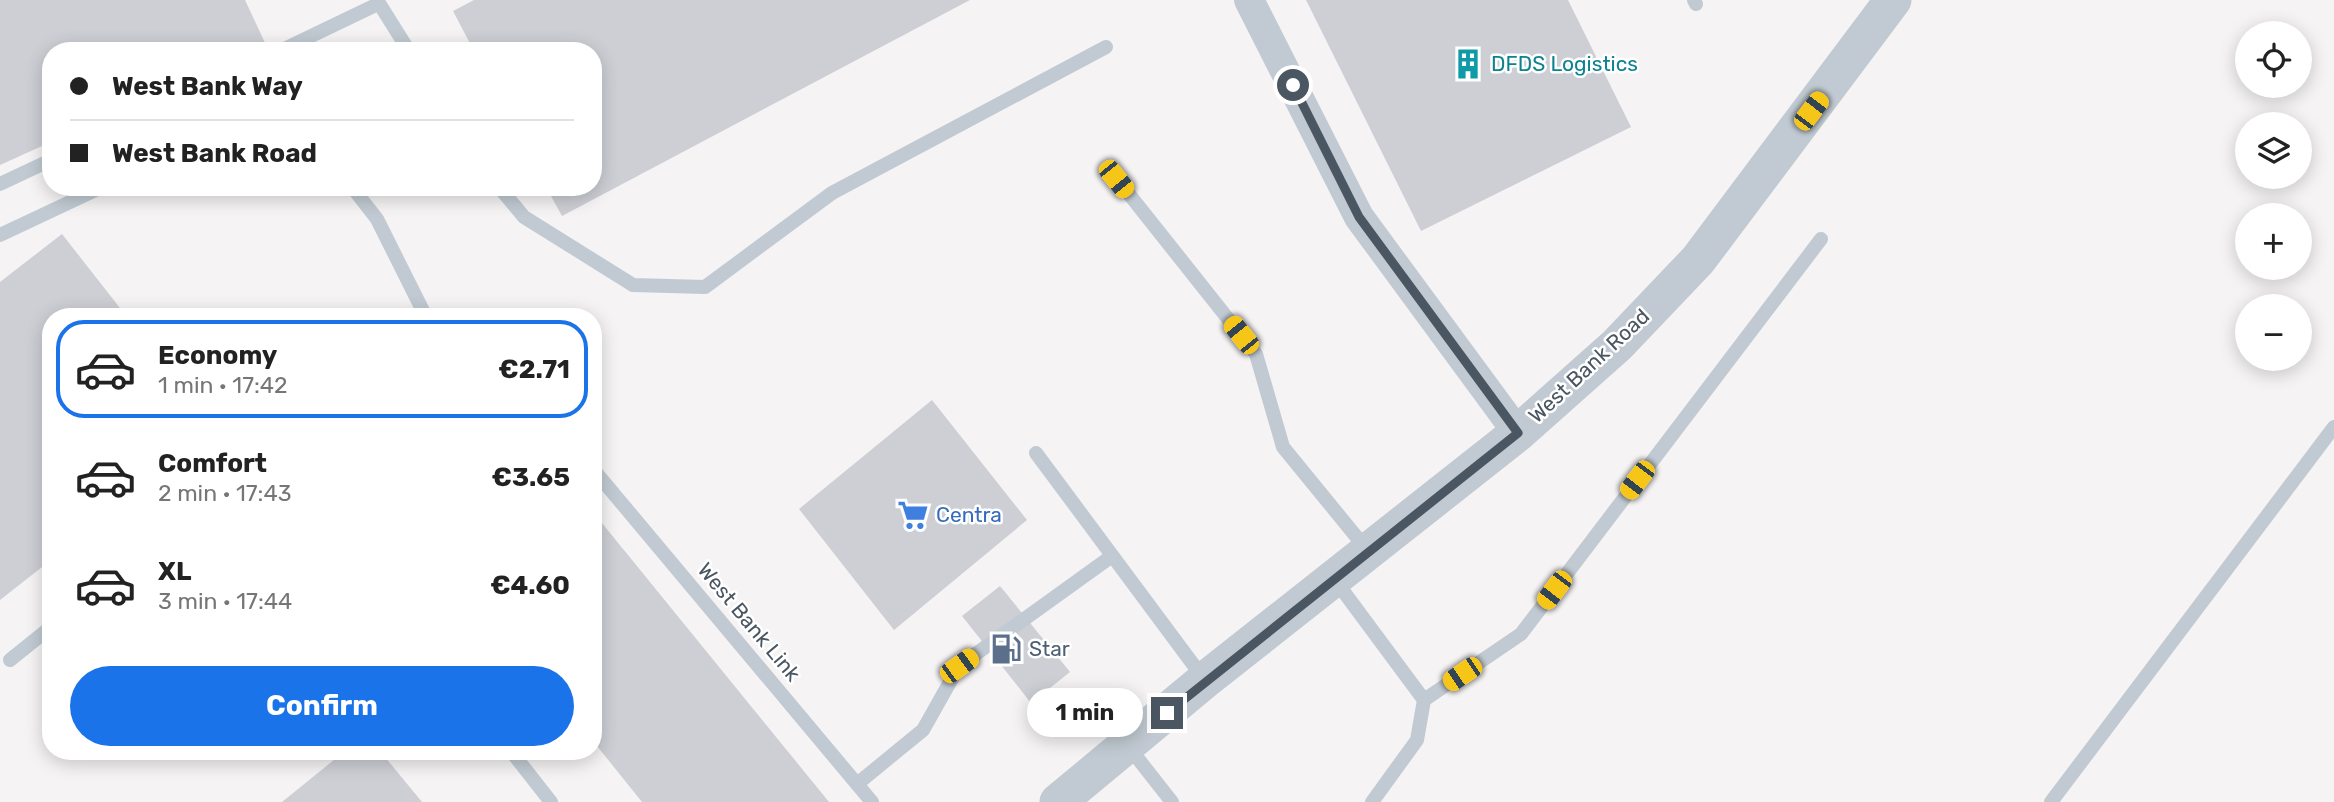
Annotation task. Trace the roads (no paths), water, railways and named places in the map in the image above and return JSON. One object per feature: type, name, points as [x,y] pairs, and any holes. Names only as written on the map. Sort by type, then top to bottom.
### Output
[{"type":"street","points":[[1248,0],[1359,217],[1518,433]]},
{"type":"street","name":"West Bank Road","points":[[1058,802],[1205,680],[1518,433],[1617,345],[1698,260],[1893,0]]},
{"type":"lane","points":[[298,42],[377,2],[403,42]]},
{"type":"lane","points":[[506,196],[524,217],[633,285],[705,287],[832,194],[1106,47]]},
{"type":"lane","points":[[0,184],[42,164]]},
{"type":"lane","points":[[1116,179],[1256,354],[1283,447],[1368,552]]},
{"type":"lane","points":[[0,235],[84,196]]},
{"type":"lane","points":[[359,196],[377,219],[422,308]]},
{"type":"lane","points":[[1377,799],[1417,740],[1424,700],[1521,634],[1821,239]]},
{"type":"lane","points":[[2051,802],[2334,427]]},
{"type":"lane","points":[[1036,453],[1205,680]]},
{"type":"lane","name":"West Bank Link","points":[[602,480],[872,802]]},
{"type":"lane","points":[[857,784],[923,730],[959,666],[1112,556]]},
{"type":"lane","points":[[1335,580],[1424,700]]},
{"type":"lane","points":[[10,660],[42,634]]},
{"type":"lane","points":[[1128,746],[1172,802]]},
{"type":"lane","points":[[518,760],[551,802]]},
{"type":"place","name":"DFDS Logistics","points":[[1468,64]]},
{"type":"place","name":"Centra","points":[[913,515]]},
{"type":"place","name":"Star","points":[[1006,649]]}]
